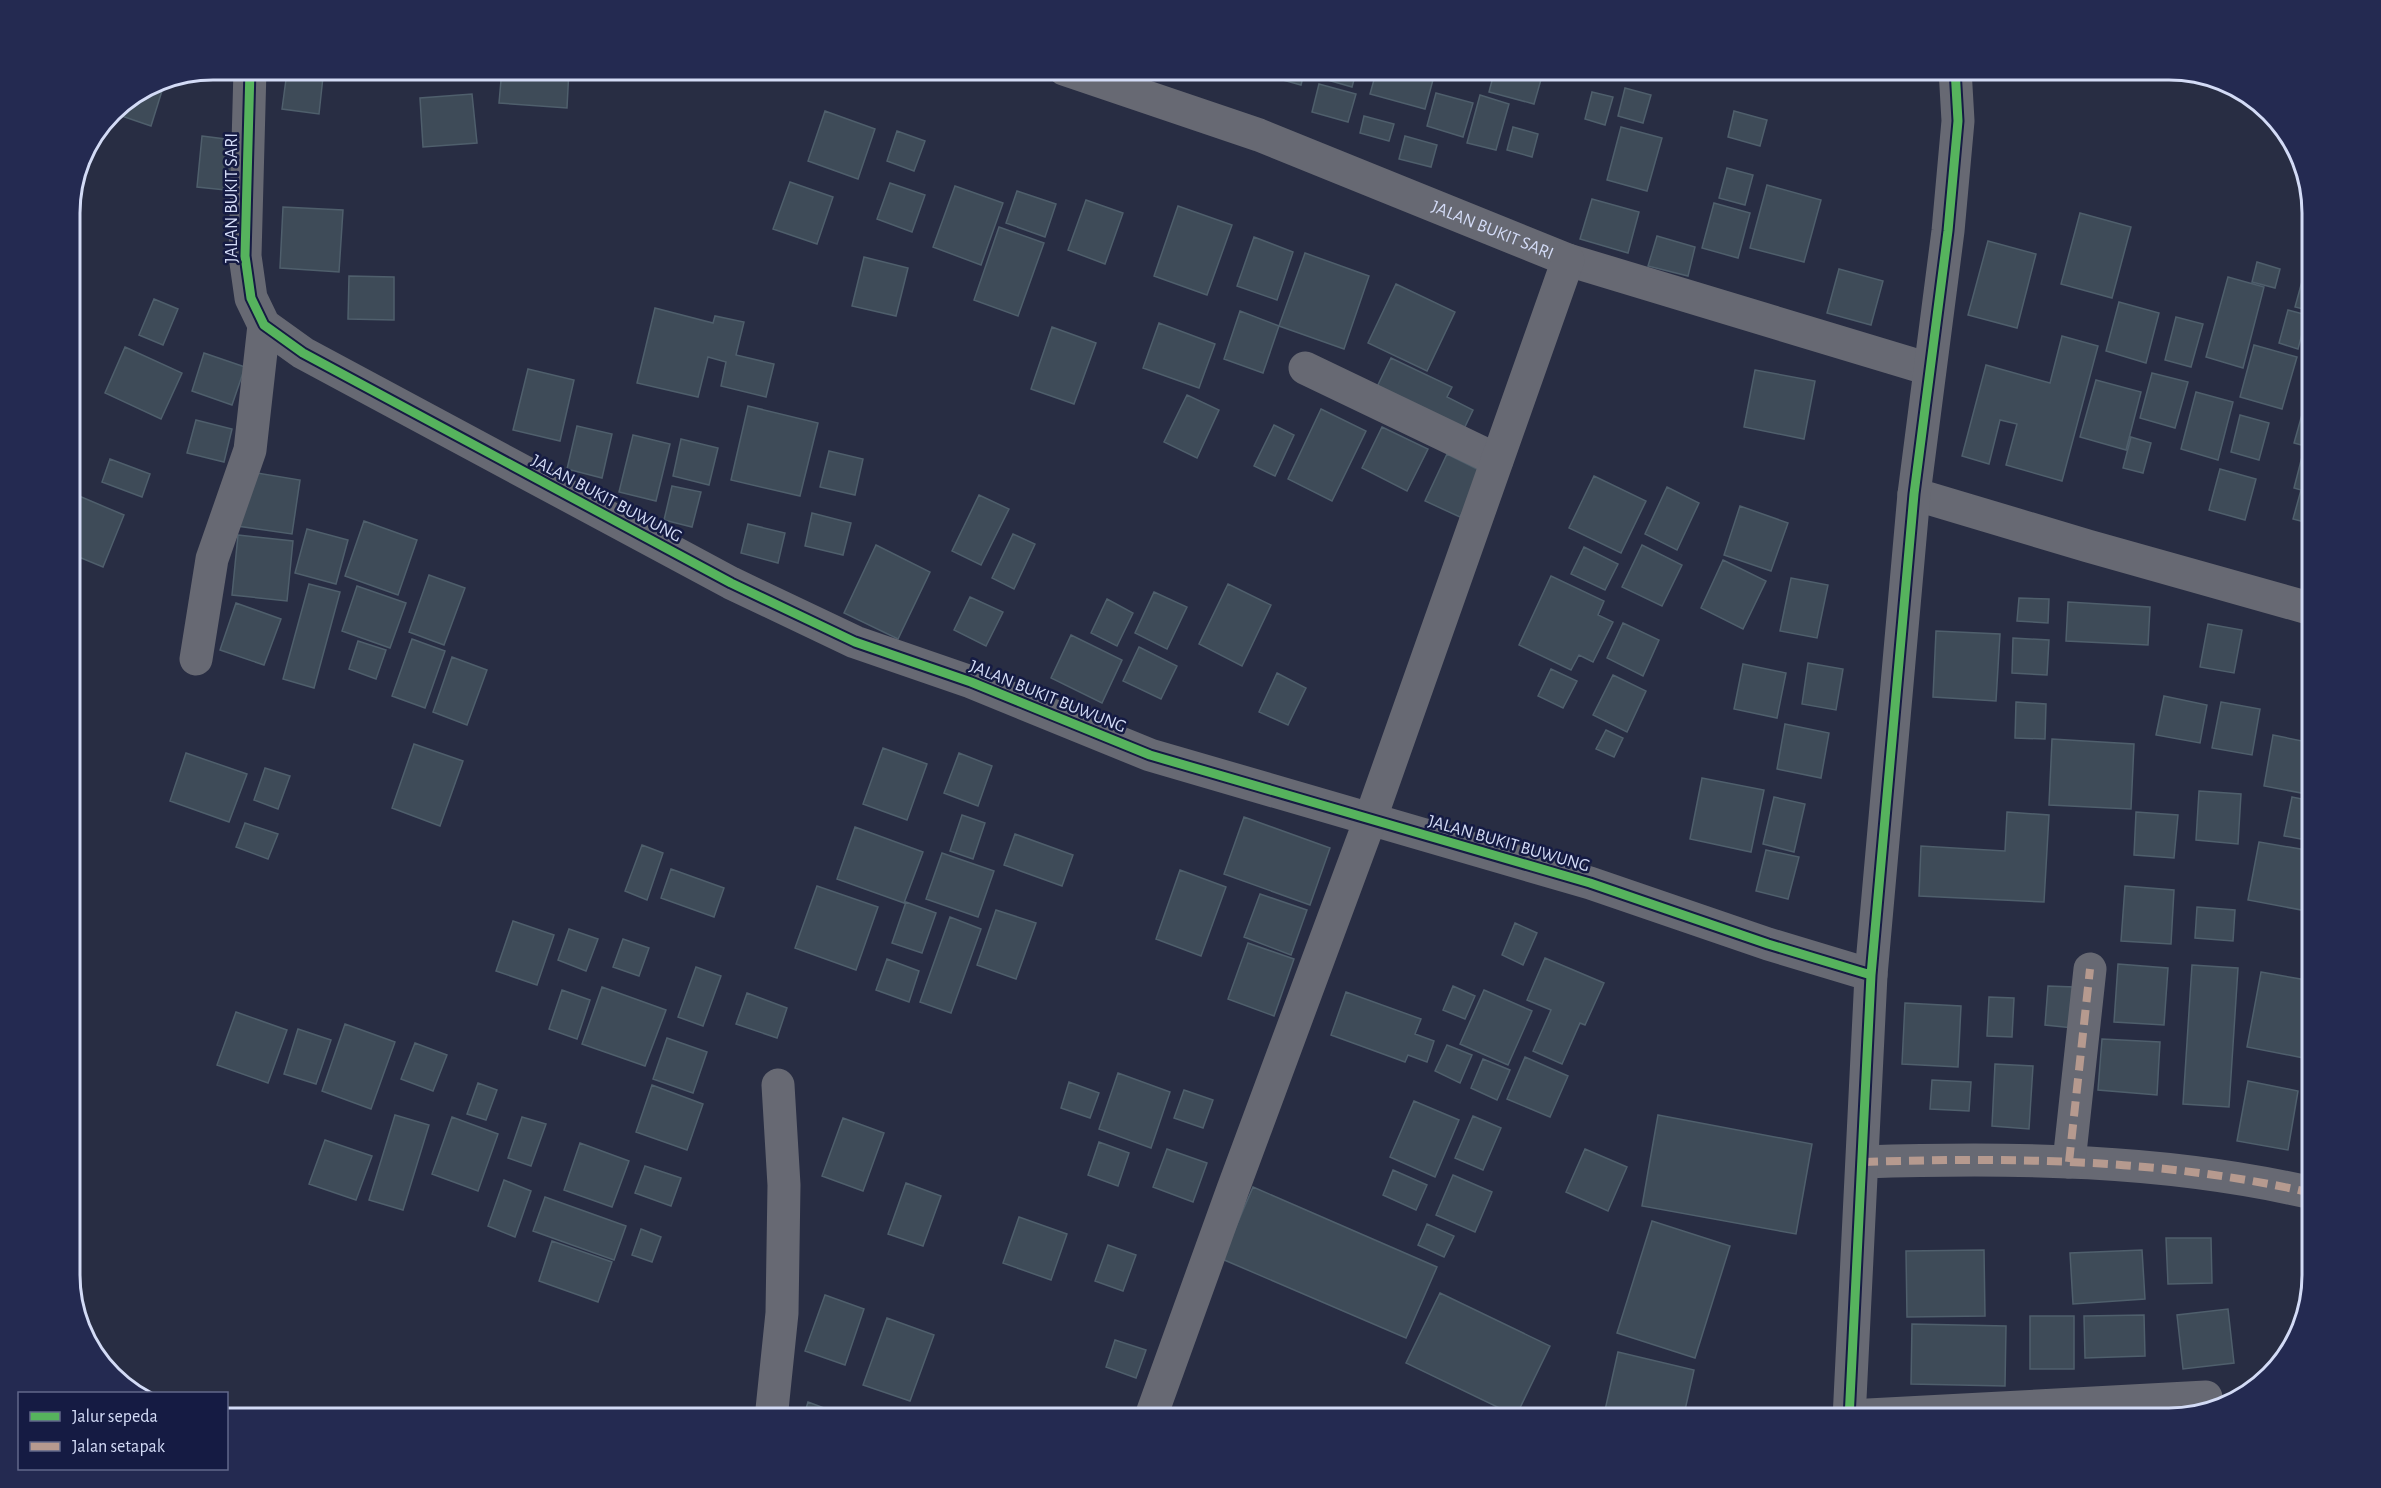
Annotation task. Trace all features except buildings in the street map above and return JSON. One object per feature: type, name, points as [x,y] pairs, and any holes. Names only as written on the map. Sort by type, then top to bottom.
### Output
[{"type":"street","name":"JALAN BUKIT SARI","points":[[250,80],[245,256],[250,298],[264,325]]},
{"type":"street","name":"JALAN BUKIT SARI","points":[[1096,80],[1259,135],[1568,260],[1929,369]]},
{"type":"street","points":[[1849,1408],[1871,975],[1914,494],[1948,231],[1958,121],[1956,80]]},
{"type":"street","points":[[1154,1408],[1370,820],[1568,260]]},
{"type":"street","points":[[196,659],[212,559],[250,450],[264,325]]},
{"type":"street","name":"JALAN BUKIT BUWUNG","points":[[264,325],[303,353],[532,477],[731,583],[855,642],[971,682],[1150,756],[1590,883],[1768,944],[1871,975]]},
{"type":"street","points":[[1305,368],[1497,460]]},
{"type":"street","points":[[1914,494],[2301,606]]},
{"type":"street","points":[[2069,1162],[2090,969]]},
{"type":"street","points":[[772,1408],[782,1313],[784,1185],[778,1085]]},
{"type":"street","points":[[1863,1162],[1960,1159],[2140,1165],[2205,1172],[2302,1191]]},
{"type":"street","points":[[2010,1408],[2206,1397]]},
{"type":"marked path","points":[[2069,1162],[2090,969]]},
{"type":"marked path","points":[[1863,1162],[1976,1160],[2089,1163],[2201,1173],[2302,1191]]},
{"type":"cycle path","points":[[250,80],[245,256],[251,298],[264,325],[303,353],[731,583],[855,642],[971,682],[1150,755],[1590,883],[1768,944],[1871,975]]},
{"type":"cycle path","points":[[1850,1408],[1871,975],[1914,494],[1948,231],[1958,121],[1956,80]]}]
